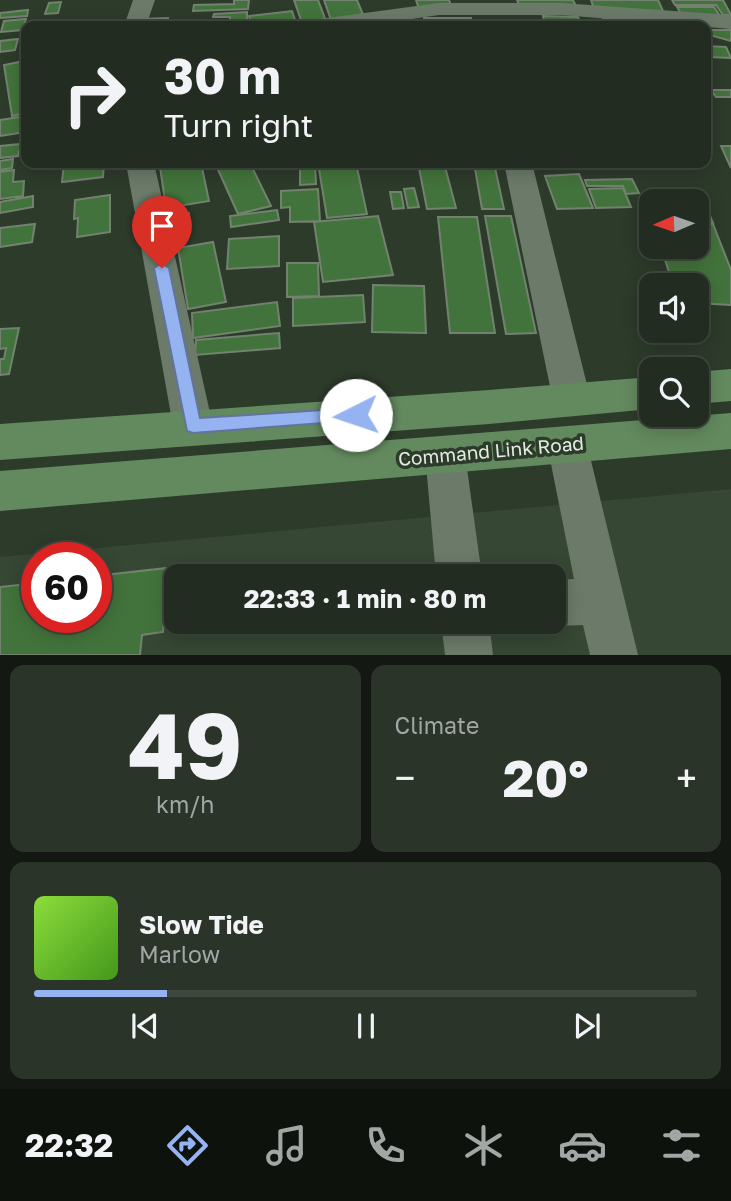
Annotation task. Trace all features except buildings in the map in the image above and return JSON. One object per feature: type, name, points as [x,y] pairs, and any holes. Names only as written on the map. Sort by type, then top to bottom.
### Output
[{"type":"main road","points":[[709,387],[731,385]]},
{"type":"main road","points":[[0,442],[639,394]]},
{"type":"main road","name":"Command Link Road","points":[[0,491],[731,431]]},
{"type":"street","points":[[137,21],[144,0]]},
{"type":"street","points":[[355,21],[439,9],[482,12],[561,9],[731,22]]},
{"type":"street","points":[[141,168],[193,426]]},
{"type":"street","points":[[519,168],[572,401]]},
{"type":"street","points":[[567,444],[614,655]]},
{"type":"street","points":[[445,454],[458,564]]},
{"type":"street","points":[[566,603],[602,601]]},
{"type":"street","points":[[467,634],[469,655]]},
{"type":"shaded area","points":[[731,489],[731,655],[0,655],[0,557],[21,555],[21,633],[112,633],[112,547]]},
{"type":"route","points":[[162,268],[193,426],[356,415]]}]
